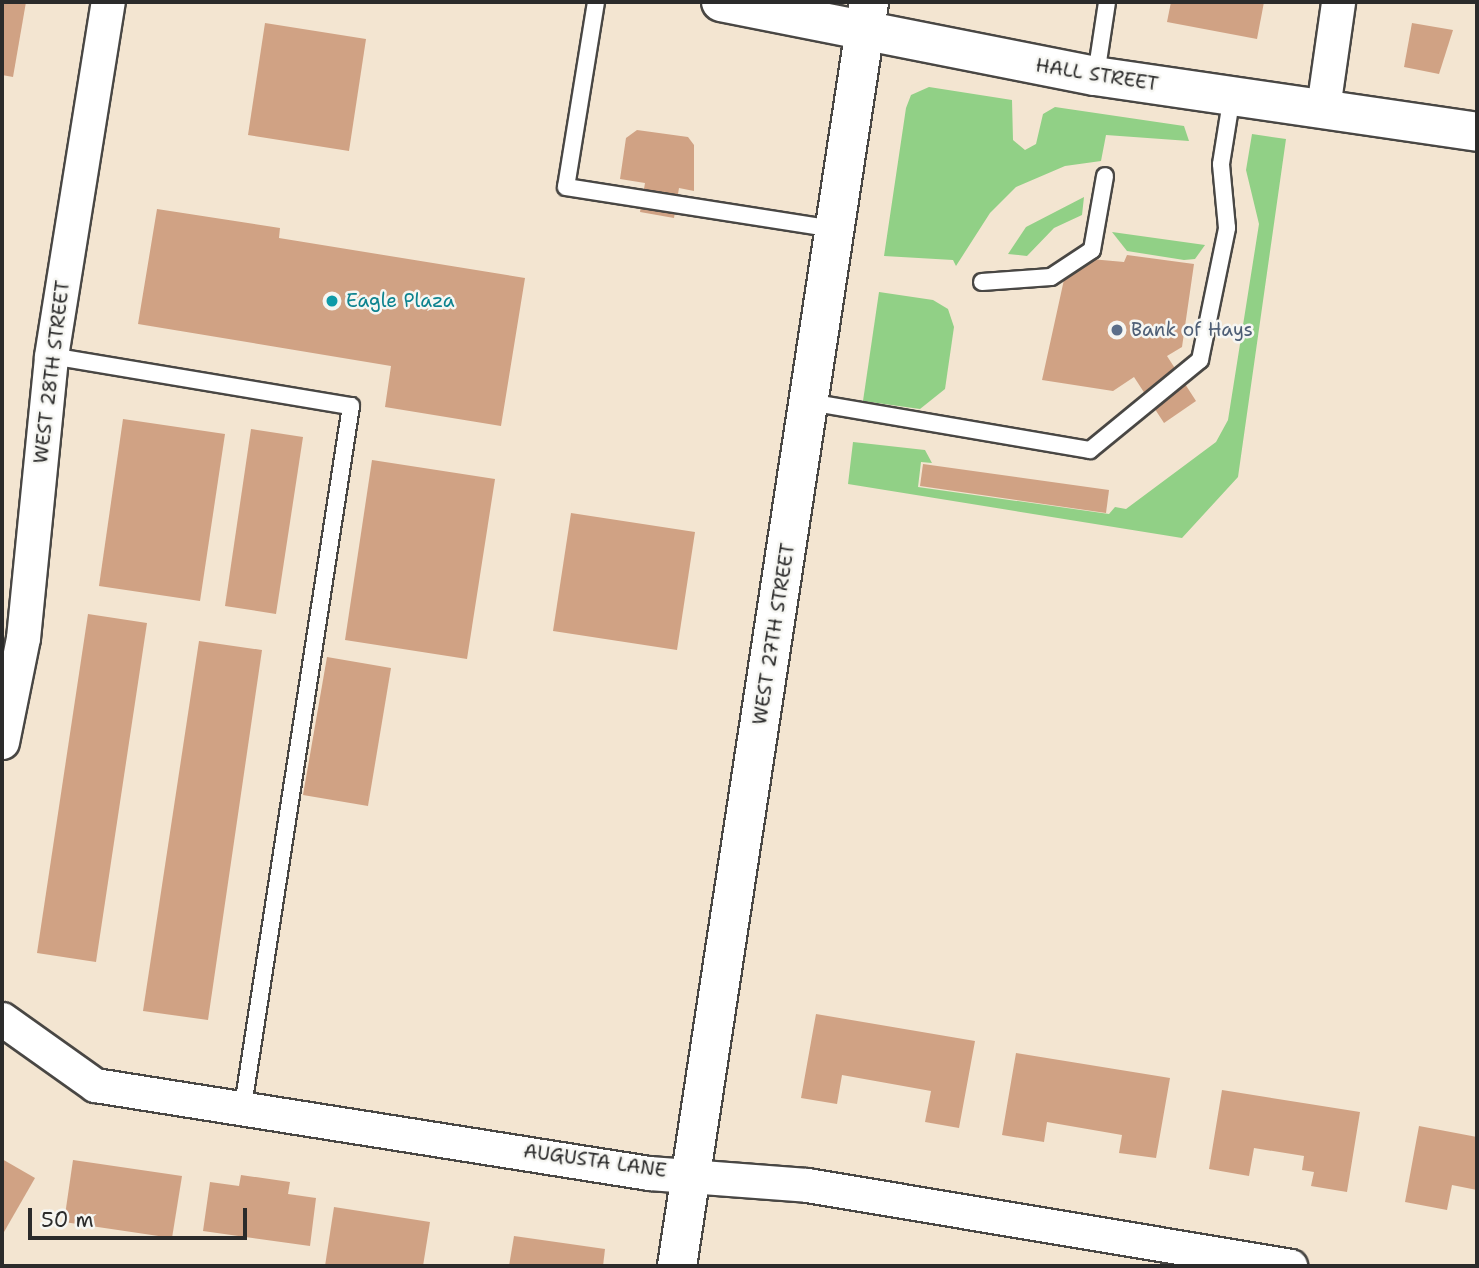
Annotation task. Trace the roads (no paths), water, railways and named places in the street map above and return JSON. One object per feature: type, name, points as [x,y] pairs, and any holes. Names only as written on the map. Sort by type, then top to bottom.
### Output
[{"type":"main road","name":"HALL STREET","points":[[721,2],[866,17],[1096,76],[1477,132]]},
{"type":"main road","name":"WEST 27TH STREET","points":[[677,1266],[866,17]]},
{"type":"street","name":"WEST 28TH STREET","points":[[2,742],[23,638],[51,356],[108,2]]},
{"type":"street","points":[[1323,108],[1338,2]]},
{"type":"street","name":"AUGUSTA LANE","points":[[2,1019],[95,1085],[649,1173],[691,1173],[807,1185],[1290,1266]]},
{"type":"lane","points":[[596,2],[566,187],[835,229]]},
{"type":"lane","points":[[1096,76],[1107,2]]},
{"type":"lane","points":[[809,402],[1090,450],[1200,360],[1227,228],[1221,164],[1232,95]]},
{"type":"lane","points":[[982,282],[1051,277],[1091,250],[1105,176]]},
{"type":"lane","points":[[51,356],[351,405],[243,1107]]},
{"type":"place","name":"Eagle Plaza","points":[[332,301]]},
{"type":"place","name":"Bank of Hays","points":[[1117,330]]}]
